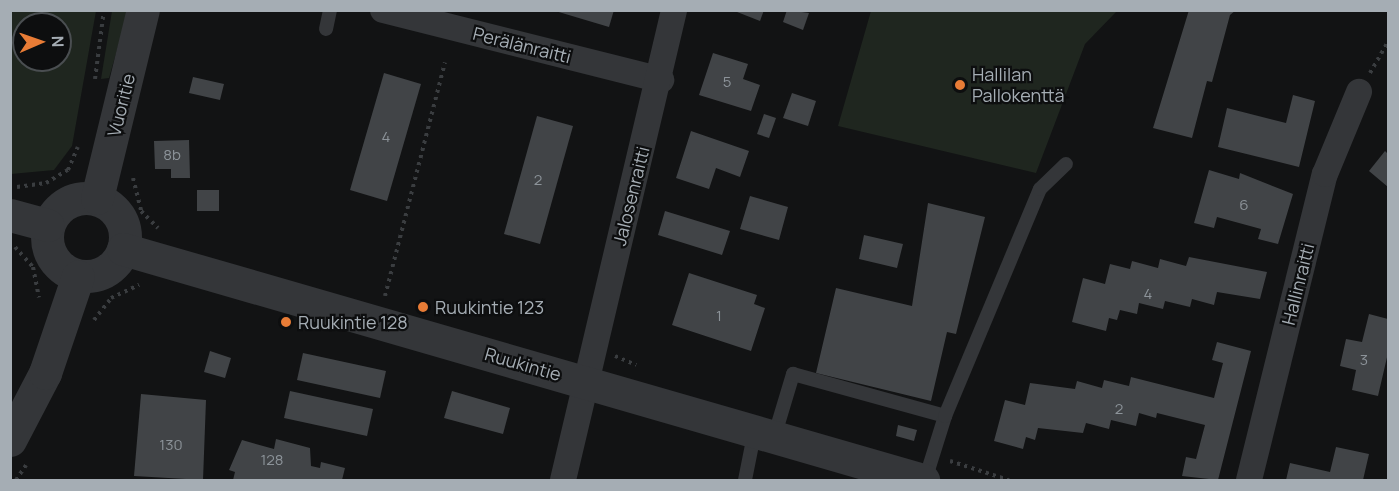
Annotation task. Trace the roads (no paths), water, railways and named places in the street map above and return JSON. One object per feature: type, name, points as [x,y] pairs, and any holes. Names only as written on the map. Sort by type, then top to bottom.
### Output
[{"type":"street","name":"Vuoritie","points":[[97,198],[143,10]]},
{"type":"street","name":"Perälänraitti","points":[[383,10],[661,80]]},
{"type":"street","name":"Jalosenraitti","points":[[563,480],[592,350],[661,80],[674,10]]},
{"type":"street","name":"Hallinraitti","points":[[1249,480],[1325,174],[1359,92]]},
{"type":"street","points":[[97,198],[120,218],[123,249],[101,273],[78,276],[61,267],[49,251],[48,225],[72,199],[97,198]]},
{"type":"street","points":[[10,215],[48,225]]},
{"type":"street","name":"Ruukintie","points":[[123,249],[586,382],[927,472]]},
{"type":"street","points":[[10,440],[45,373],[78,276]]},
{"type":"lane","points":[[326,28],[330,10]]},
{"type":"lane","points":[[927,472],[945,416],[1040,189],[1066,164]]},
{"type":"lane","points":[[745,480],[765,431],[793,374],[945,416]]},
{"type":"place","name":"Hallilan Pallokenttä","points":[[960,85]]},
{"type":"place","name":"Ruukintie 123","points":[[423,307]]},
{"type":"place","name":"Ruukintie 128","points":[[286,322]]}]
